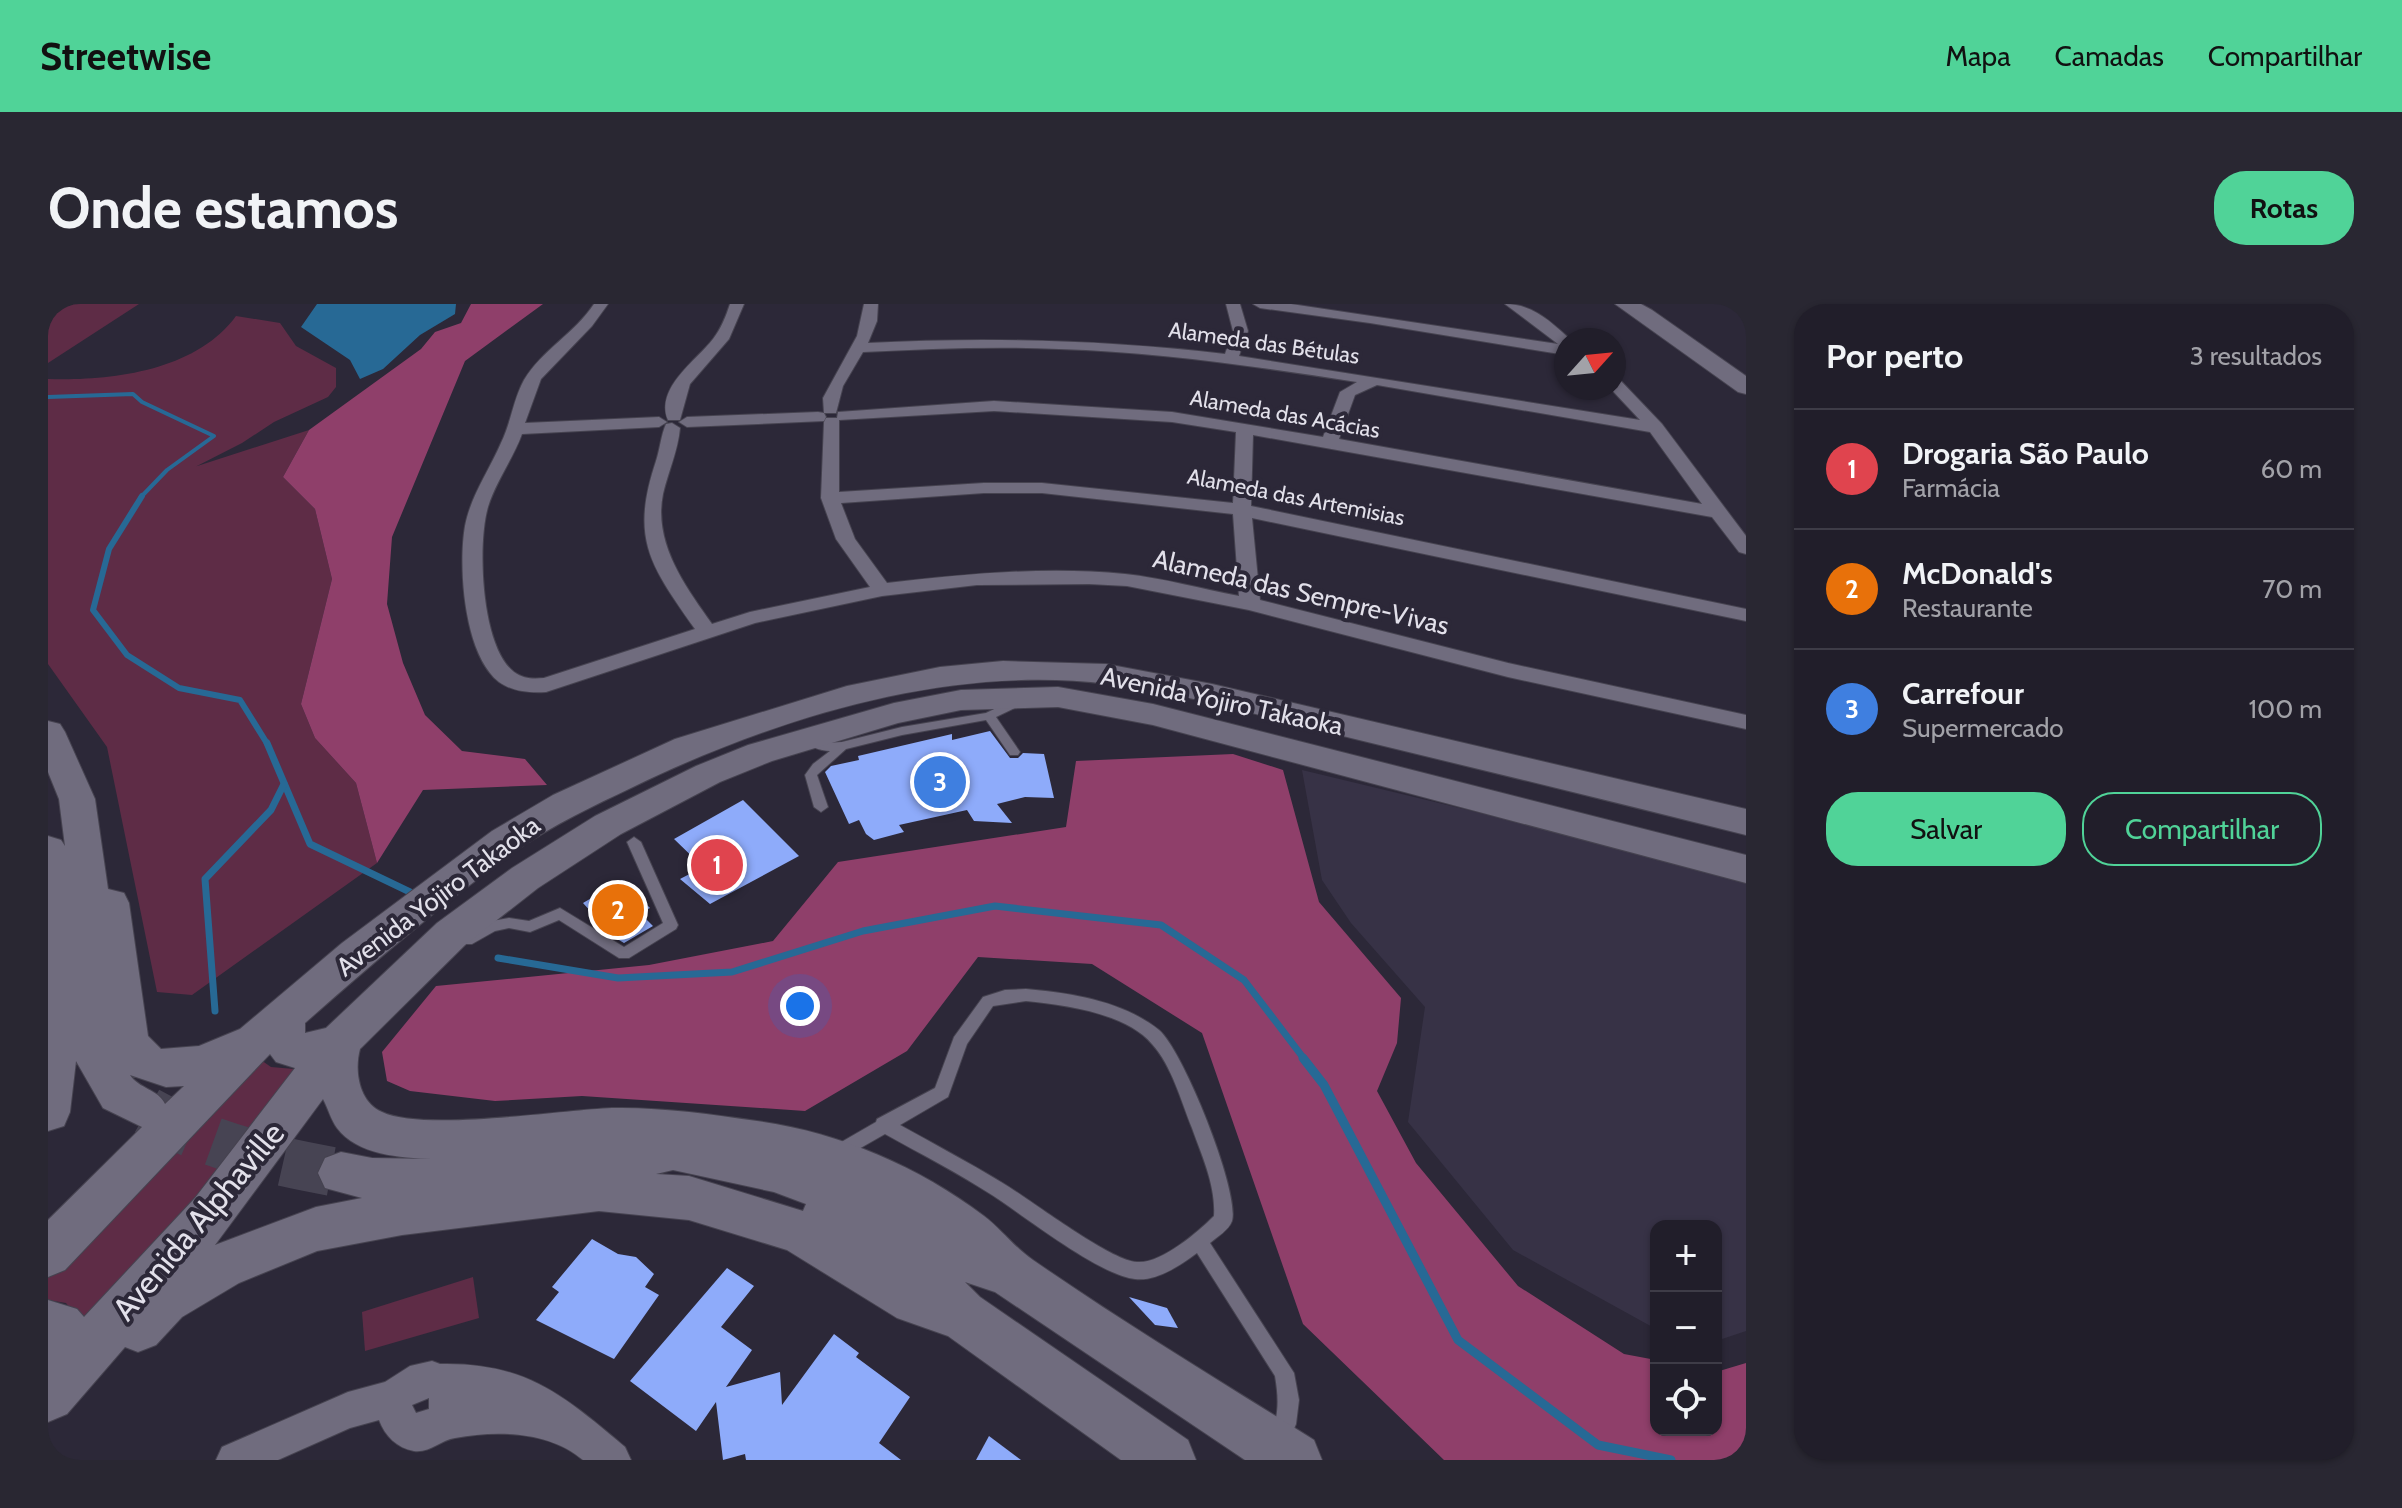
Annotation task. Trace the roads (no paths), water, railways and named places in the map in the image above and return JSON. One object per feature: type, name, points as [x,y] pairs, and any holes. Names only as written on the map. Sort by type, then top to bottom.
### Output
[{"type":"main road","points":[[1625,304],[1645,314],[1723,368]]},
{"type":"main road","points":[[1652,304],[1746,387]]},
{"type":"main road","name":"Avenida Yojiro Takaoka","points":[[152,1124],[271,1028],[356,954],[451,880],[505,840],[566,804],[687,747],[742,727],[847,696],[940,677],[1053,670],[1156,681],[1746,822]]},
{"type":"main road","name":"Avenida Yojiro Takaoka","points":[[341,1041],[451,934],[525,878],[608,825],[708,774],[806,738],[934,705],[1028,696],[1058,697],[1153,715],[1746,869]]},
{"type":"main road","points":[[48,732],[77,799],[91,820],[99,844],[117,942],[123,1014],[129,1044],[142,1061],[160,1067],[179,1068],[212,1062],[271,1028],[286,1047],[296,1052],[341,1041]]},
{"type":"main road","points":[[48,1254],[152,1124],[119,1095],[97,1059],[91,1037],[93,918],[77,799]]},
{"type":"main road","points":[[48,849],[67,890],[90,967]]},
{"type":"main road","points":[[48,897],[56,933],[60,987],[58,1047],[48,1112]]},
{"type":"main road","points":[[341,1041],[334,1066],[337,1083],[353,1114],[368,1129],[407,1138],[458,1139],[614,1128],[680,1131],[760,1141],[847,1162],[912,1196],[967,1232],[1012,1275],[1285,1453]]},
{"type":"main road","name":"Avenida Alphaville","points":[[49,1387],[212,1214],[341,1041]]},
{"type":"main road","points":[[341,1173],[372,1179],[429,1180],[586,1158],[631,1158],[673,1150],[774,1171],[861,1206],[954,1255],[1012,1275]]},
{"type":"main road","points":[[631,1158],[776,1198],[816,1213],[892,1254],[928,1279],[962,1315],[1168,1460]]},
{"type":"main road","points":[[49,1387],[84,1380],[164,1300],[222,1266],[316,1229],[402,1213],[599,1190],[689,1198],[800,1232],[915,1301],[962,1315]]},
{"type":"main road","points":[[48,1325],[63,1328],[68,1343],[49,1387]]},
{"type":"street","points":[[515,429],[530,382],[552,356],[583,330],[601,304]]},
{"type":"street","points":[[707,631],[671,575],[653,532],[655,493],[670,447],[673,404],[683,380],[724,335],[737,304]]},
{"type":"street","points":[[871,304],[870,326],[861,348],[834,387],[830,498],[846,539],[882,590]]},
{"type":"street","points":[[1235,351],[1236,309],[1261,304],[1338,314],[1370,312],[1410,326],[1554,348]]},
{"type":"street","points":[[1512,304],[1554,333]]},
{"type":"street","name":"Alameda das Bétulas","points":[[861,348],[941,343],[1046,343],[1235,351],[1253,360],[1656,428]]},
{"type":"street","points":[[1339,375],[1348,392]]},
{"type":"street","points":[[1329,443],[1348,392],[1373,381]]},
{"type":"street","points":[[1626,396],[1656,428],[1715,512],[1746,548]]},
{"type":"street","name":"Alameda das Acácias","points":[[515,429],[831,416],[943,408],[1044,407],[1172,417],[1245,428],[1715,512]]},
{"type":"street","points":[[1245,428],[1242,508],[1250,604]]},
{"type":"street","name":"Alameda das Sempre-Vivas","points":[[515,429],[486,487],[477,513],[471,544],[471,569],[486,645],[497,669],[516,684],[533,687],[546,685],[750,618],[882,590],[977,579],[1089,578],[1140,582],[1250,604],[1508,670],[1746,722]]},
{"type":"street","name":"Alameda das Artemisias","points":[[830,498],[984,488],[1042,488],[1098,491],[1242,508],[1746,615]]},
{"type":"street","points":[[235,1460],[348,1410],[397,1397],[422,1380],[465,1381],[510,1388],[552,1408],[612,1460]]},
{"type":"street","points":[[428,1439],[451,1403],[450,1394],[440,1382]]},
{"type":"street","points":[[397,1397],[392,1416],[398,1430],[412,1437],[428,1439],[512,1414],[580,1434]]},
{"type":"lane","points":[[806,738],[824,747],[842,746],[902,731],[989,716],[1028,696]]},
{"type":"lane","points":[[989,716],[1014,752]]},
{"type":"lane","points":[[821,807],[811,775],[814,768],[835,755],[842,746]]},
{"type":"lane","points":[[417,966],[492,926],[509,923],[530,927],[560,913],[624,954],[671,925],[634,842]]},
{"type":"lane","points":[[830,1158],[883,1124],[942,1092],[960,1042],[988,1001],[1015,994],[1048,997],[1113,1014],[1140,1025],[1157,1039],[1167,1054],[1220,1186],[1223,1221],[1171,1259],[1142,1271],[1122,1268],[995,1187],[883,1124]]},
{"type":"lane","points":[[1199,1241],[1284,1373],[1287,1412],[1285,1453]]},
{"type":"water","points":[[317,304],[456,304],[455,314],[420,335],[383,369],[360,379],[350,360],[301,327]]},
{"type":"waterway","points":[[48,397],[133,394],[142,402],[214,436],[167,470],[140,498]]},
{"type":"waterway","points":[[142,496],[109,549],[93,610],[127,655],[179,688],[240,700],[268,744]]},
{"type":"waterway","points":[[268,744],[310,844],[410,892]]},
{"type":"waterway","points":[[215,1011],[205,879],[271,810],[284,784]]},
{"type":"waterway","points":[[498,958],[618,978],[732,972],[863,931],[995,906],[1161,925],[1244,980],[1305,1060]]},
{"type":"waterway","points":[[1303,1058],[1324,1085],[1458,1340],[1598,1445],[1671,1460]]},
{"type":"tunnel","points":[[147,1111],[193,1134],[241,1151],[341,1173]]},
{"type":"place","name":"Carrefour","points":[[940,782]]},
{"type":"place","name":"Drogaria São Paulo","points":[[717,865]]},
{"type":"place","name":"McDonald's","points":[[618,910]]}]
